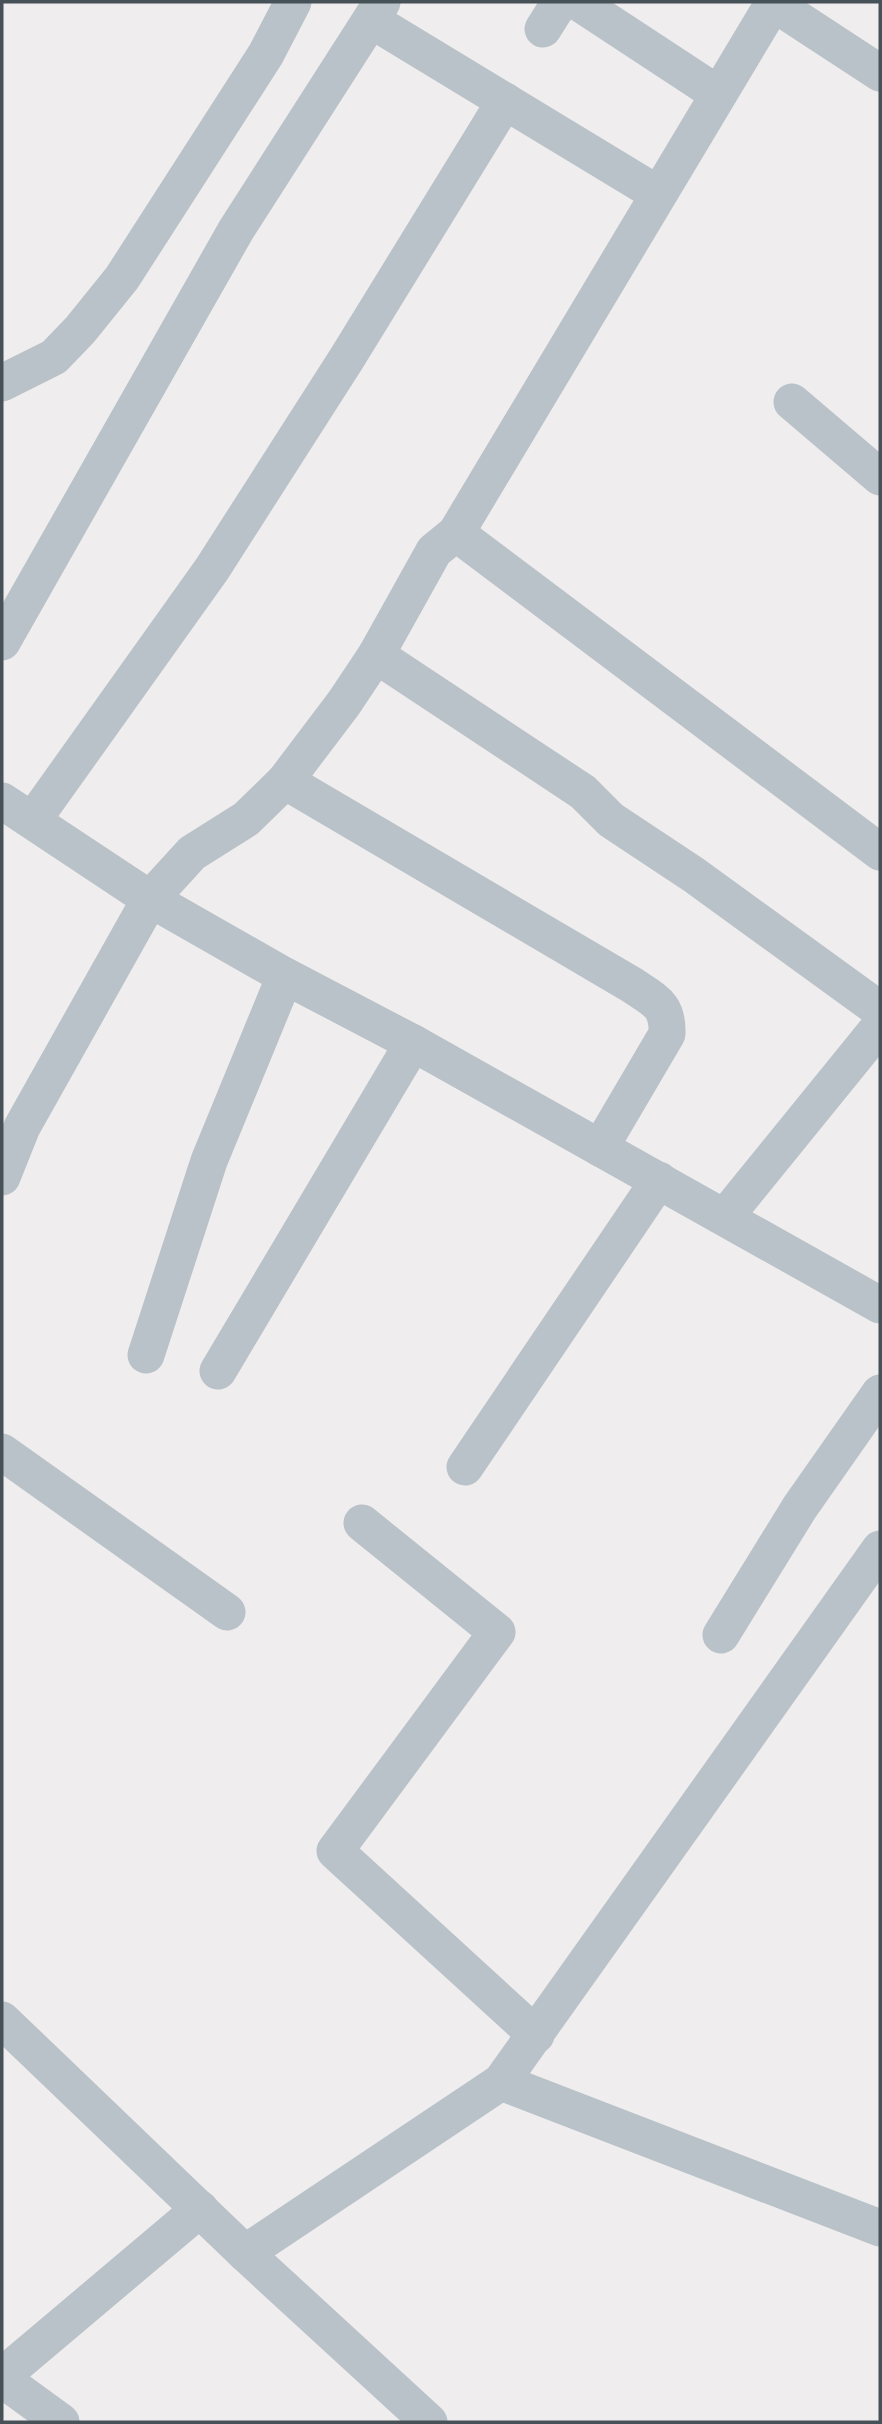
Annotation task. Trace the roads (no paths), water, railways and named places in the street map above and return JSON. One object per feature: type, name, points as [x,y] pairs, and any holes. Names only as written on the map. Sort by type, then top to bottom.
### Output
[{"type":"street","points":[[2,383],[54,357],[122,278],[266,54],[293,2]]},
{"type":"street","points":[[578,2],[718,94]]},
{"type":"street","points":[[2,1177],[22,1127],[150,899],[192,853],[246,819],[285,781],[345,703],[376,655],[435,551],[456,533],[718,94],[768,4],[880,73]]},
{"type":"street","points":[[2,642],[236,230],[377,11],[505,101],[659,194]]},
{"type":"street","points":[[33,820],[212,569],[347,358],[505,101]]},
{"type":"street","points":[[792,402],[880,477]]},
{"type":"street","points":[[456,533],[880,852]]},
{"type":"street","points":[[376,655],[583,792],[611,820],[694,875],[880,1010]]},
{"type":"street","points":[[285,781],[632,985],[658,1003],[668,1017],[667,1034],[600,1148]]},
{"type":"street","points":[[2,801],[150,899],[285,976],[413,1043],[725,1217],[874,1289]]},
{"type":"street","points":[[146,1355],[209,1161],[285,976]]},
{"type":"street","points":[[725,1217],[880,1026]]},
{"type":"street","points":[[218,1371],[413,1043]]},
{"type":"street","points":[[466,1467],[659,1180]]},
{"type":"street","points":[[721,1635],[800,1507],[880,1393]]},
{"type":"street","points":[[2,1452],[227,1612]]},
{"type":"street","points":[[362,1523],[497,1632],[335,1851],[536,2035]]},
{"type":"street","points":[[245,2253],[500,2082],[880,1549]]},
{"type":"street","points":[[2,2020],[245,2253],[429,2422]]},
{"type":"street","points":[[500,2082],[880,2228]]},
{"type":"street","points":[[61,2422],[2,2377],[200,2209]]}]
